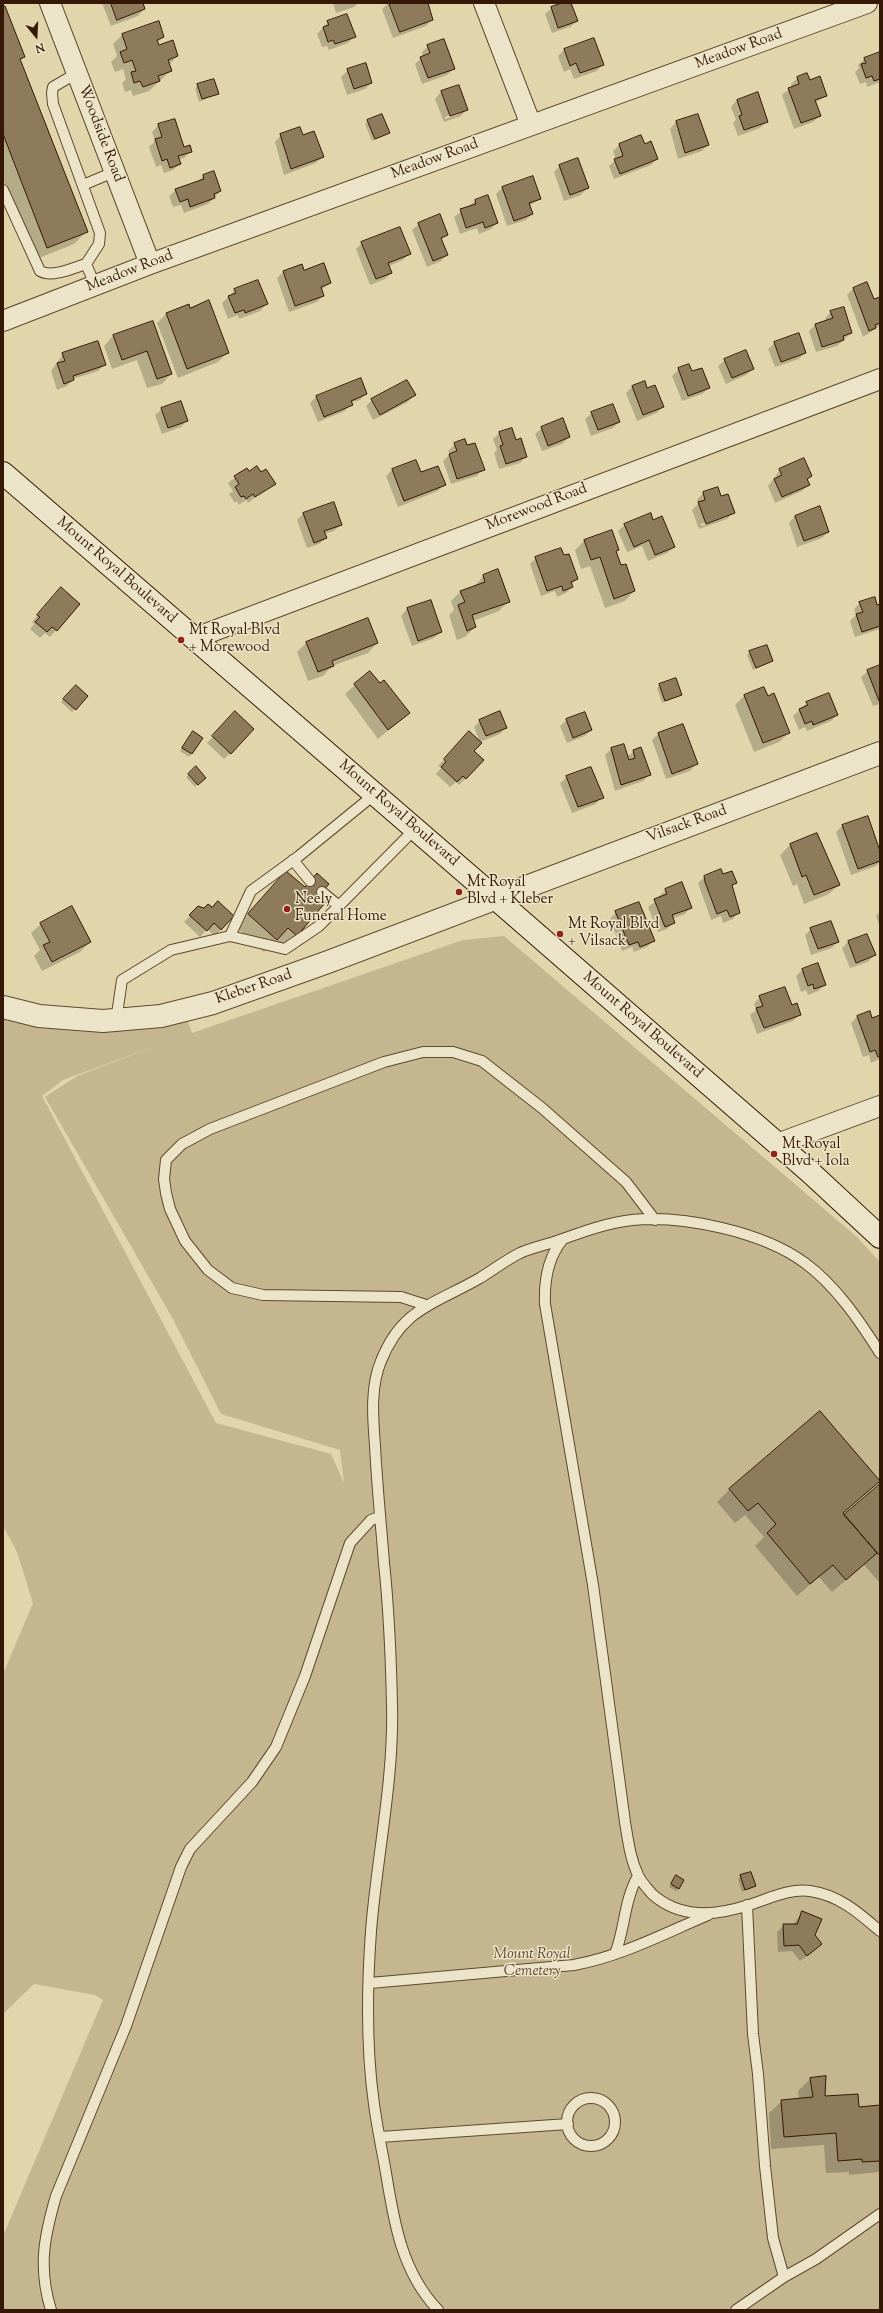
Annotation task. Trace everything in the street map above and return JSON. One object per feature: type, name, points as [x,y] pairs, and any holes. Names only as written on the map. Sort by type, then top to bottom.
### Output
[{"type":"main road","name":"Mount Royal Boulevard","points":[[3,473],[495,898],[777,1144],[880,1237]]},
{"type":"main road","name":"Vilsack Road","points":[[495,898],[880,753]]},
{"type":"main road","name":"Kleber Road","points":[[3,1007],[69,1020],[116,1021],[161,1016],[213,1003],[328,962],[495,898]]},
{"type":"street","name":"Woodside Road","points":[[50,3],[150,264]]},
{"type":"street","points":[[484,3],[531,125]]},
{"type":"street","name":"Meadow Road","points":[[3,321],[150,264],[867,3]]},
{"type":"street","name":"Morewood Road","points":[[195,638],[880,379]]},
{"type":"street","points":[[777,1144],[880,1106]]},
{"type":"lane","points":[[3,190],[40,271],[45,274],[52,273],[86,264],[99,244],[100,233],[53,104],[52,93],[53,87],[77,73]]},
{"type":"lane","points":[[83,185],[114,172]]},
{"type":"lane","points":[[86,264],[95,285]]},
{"type":"lane","points":[[230,936],[251,891],[293,860],[375,794]]},
{"type":"lane","points":[[116,1021],[122,980],[171,950],[230,936],[285,949],[319,926],[415,829]]},
{"type":"lane","points":[[293,860],[310,881]]},
{"type":"lane","points":[[322,892],[339,906]]},
{"type":"lane","points":[[426,1305],[401,1298],[263,1295],[232,1288],[208,1270],[185,1241],[173,1216],[166,1194],[164,1179],[166,1160],[182,1144],[210,1129],[384,1062],[423,1052],[453,1052],[482,1061],[537,1104],[626,1182],[655,1220]]},
{"type":"lane","points":[[438,2310],[418,2286],[409,2269],[401,2246],[389,2196],[374,2102],[371,2071],[370,1983],[372,1927],[391,1763],[392,1733],[384,1563],[379,1517],[374,1414],[378,1370],[395,1332],[412,1314],[426,1305],[466,1285],[521,1253],[590,1229],[614,1223],[634,1220],[655,1220],[711,1226],[750,1234],[788,1252],[806,1264],[843,1300],[880,1352]]},
{"type":"lane","points":[[563,1239],[556,1248],[548,1268],[544,1289],[545,1304],[593,1585],[625,1822],[632,1859],[638,1876],[650,1891],[669,1906],[690,1913],[711,1914]]},
{"type":"lane","points":[[51,2310],[42,2274],[45,2237],[49,2219],[64,2175],[126,2026],[181,1867],[190,1848],[252,1782],[276,1747],[305,1676],[350,1543],[370,1520],[379,1517]]},
{"type":"lane","points":[[615,1954],[621,1938],[632,1886],[638,1876]]},
{"type":"lane","points":[[370,1983],[574,1964],[615,1954],[663,1936],[711,1914],[747,1905],[781,1894],[809,1890],[836,1898],[880,1931]]},
{"type":"lane","points":[[747,1905],[753,2034],[758,2074],[765,2166],[773,2238],[784,2277]]},
{"type":"lane","points":[[591,2098],[603,2102],[615,2117],[614,2130],[611,2136],[600,2145],[591,2146],[582,2144],[570,2133],[568,2124],[568,2115],[575,2105],[591,2098]]},
{"type":"lane","points":[[380,2137],[568,2124]]},
{"type":"lane","points":[[736,2310],[880,2214]]},
{"type":"green space","name":"Mount Royal Cemetery","points":[[504,936],[857,1237],[880,1262],[880,2310],[3,2310],[3,2236],[103,2000],[95,1995],[34,1984],[3,2014],[3,1674],[33,1603],[17,1552],[3,1526],[3,1007],[39,1016],[184,1011],[192,1033],[463,940]],"holes":[[[169,1041],[77,1076],[45,1097],[173,1319],[221,1414],[340,1450],[344,1483],[331,1454],[216,1423],[42,1096],[63,1080]]]},
{"type":"building","points":[[111,3],[143,3],[145,9],[117,20]]},
{"type":"building","points":[[389,3],[428,3],[433,20],[400,32]]},
{"type":"building","points":[[562,3],[571,3],[578,21],[558,28],[551,7]]},
{"type":"building","points":[[3,6],[5,6],[25,57],[20,59],[88,232],[47,248],[3,134]]},
{"type":"building","points":[[347,14],[356,37],[335,44],[333,40],[328,42],[323,27],[329,25],[327,21]]},
{"type":"building","points":[[159,21],[164,37],[157,40],[159,45],[173,40],[178,56],[168,60],[172,71],[158,76],[160,81],[143,87],[140,81],[134,83],[131,72],[136,71],[132,60],[124,63],[120,52],[127,49],[122,34]]},
{"type":"building","points":[[594,38],[604,65],[580,73],[576,63],[570,66],[564,49]]},
{"type":"building","points":[[444,39],[455,69],[428,78],[420,57],[430,53],[427,45]]},
{"type":"building","points":[[880,52],[880,79],[874,81],[872,76],[866,78],[861,64],[866,63],[864,58]]},
{"type":"building","points":[[366,63],[372,83],[354,89],[347,69]]},
{"type":"building","points":[[807,73],[810,80],[820,76],[827,96],[815,100],[821,116],[801,123],[788,88],[799,84],[797,77]]},
{"type":"building","points":[[214,79],[219,94],[202,99],[197,84]]},
{"type":"building","points":[[459,85],[468,110],[450,116],[441,91]]},
{"type":"building","points":[[758,92],[768,122],[744,130],[739,116],[742,115],[737,100]]},
{"type":"building","points":[[382,114],[390,133],[375,139],[367,120]]},
{"type":"building","points":[[698,114],[709,145],[685,153],[676,121]]},
{"type":"building","points":[[175,119],[184,147],[190,145],[192,152],[178,156],[181,164],[170,168],[167,159],[162,161],[155,139],[162,137],[158,124]]},
{"type":"building","points":[[300,127],[303,135],[314,131],[324,157],[291,169],[280,134]]},
{"type":"building","points":[[641,135],[645,144],[651,141],[658,159],[620,174],[614,159],[623,156],[619,144]]},
{"type":"building","points":[[578,158],[589,188],[570,195],[559,165]]},
{"type":"building","points":[[214,171],[221,191],[214,194],[215,198],[190,207],[188,199],[180,202],[175,189],[204,179],[203,175]]},
{"type":"building","points":[[533,176],[541,199],[529,203],[533,214],[514,221],[502,187]]},
{"type":"building","points":[[488,195],[498,223],[485,228],[483,222],[466,228],[460,209],[476,204],[475,200]]},
{"type":"building","points":[[440,214],[448,235],[441,238],[448,255],[433,261],[418,223]]},
{"type":"building","points":[[400,227],[411,254],[388,263],[392,273],[376,279],[361,242]]},
{"type":"building","points":[[324,263],[331,283],[321,287],[324,296],[295,306],[283,271],[302,264],[304,270]]},
{"type":"building","points":[[258,280],[268,304],[245,313],[244,310],[235,313],[228,296],[236,293],[234,289]]},
{"type":"building","points":[[867,282],[874,299],[880,297],[880,323],[875,325],[876,328],[869,331],[853,288]]},
{"type":"building","points":[[209,300],[229,353],[187,369],[166,313],[189,304],[190,308]]},
{"type":"building","points":[[844,307],[852,333],[843,336],[844,340],[822,347],[815,324],[833,318],[830,311]]},
{"type":"building","points":[[153,321],[172,374],[157,379],[147,351],[122,360],[113,335]]},
{"type":"building","points":[[799,333],[806,353],[781,362],[774,342]]},
{"type":"building","points":[[98,341],[106,365],[73,376],[74,380],[64,384],[57,363],[65,361],[62,353]]},
{"type":"building","points":[[746,350],[754,369],[732,378],[724,359]]},
{"type":"building","points":[[689,364],[692,371],[702,368],[710,388],[688,396],[678,368]]},
{"type":"building","points":[[361,378],[367,394],[351,401],[353,405],[324,417],[316,396]]},
{"type":"building","points":[[407,380],[416,395],[380,415],[371,399]]},
{"type":"building","points":[[645,381],[647,388],[655,385],[664,407],[643,415],[632,386]]},
{"type":"building","points":[[181,401],[188,421],[168,428],[161,408]]},
{"type":"building","points":[[613,404],[620,422],[598,430],[591,412]]},
{"type":"building","points":[[563,418],[570,437],[548,446],[541,427]]},
{"type":"building","points":[[512,428],[516,440],[521,438],[527,457],[506,464],[500,446],[503,445],[499,432]]},
{"type":"building","points":[[465,439],[467,445],[475,443],[485,470],[457,479],[449,454],[457,451],[454,443]]},
{"type":"building","points":[[804,458],[812,476],[807,479],[810,485],[782,497],[774,479],[782,475],[779,469]]},
{"type":"building","points":[[416,460],[421,472],[438,466],[446,485],[404,501],[392,469]]},
{"type":"building","points":[[257,466],[261,472],[266,469],[276,484],[255,497],[253,494],[246,499],[244,496],[241,497],[235,487],[239,484],[234,476],[247,468],[249,471]]},
{"type":"building","points":[[718,487],[721,496],[728,494],[735,513],[706,524],[698,502],[705,500],[703,492]]},
{"type":"building","points":[[334,502],[342,525],[324,531],[327,538],[314,543],[303,513]]},
{"type":"building","points":[[820,506],[829,532],[804,541],[795,516]]},
{"type":"building","points":[[651,513],[653,520],[662,516],[675,547],[655,555],[649,540],[634,547],[624,524]]},
{"type":"building","points":[[612,530],[619,550],[616,551],[621,565],[626,564],[635,591],[614,599],[600,557],[591,560],[584,540]]},
{"type":"building","points":[[561,548],[564,555],[569,554],[578,579],[571,582],[573,587],[563,591],[562,586],[547,591],[535,557]]},
{"type":"building","points":[[498,569],[510,602],[472,615],[476,627],[467,631],[458,605],[465,602],[460,591],[485,582],[483,575]]},
{"type":"building","points":[[61,587],[80,604],[57,631],[52,627],[47,632],[35,622],[40,617],[37,615]]},
{"type":"building","points":[[875,597],[877,605],[880,604],[880,626],[862,632],[856,614],[863,612],[859,602]]},
{"type":"building","points":[[431,600],[442,632],[418,641],[407,608]]},
{"type":"building","points":[[368,618],[378,643],[332,661],[334,666],[318,672],[306,642]]},
{"type":"building","points":[[767,645],[773,661],[756,668],[749,651]]},
{"type":"building","points":[[880,665],[880,700],[879,701],[867,670]]},
{"type":"building","points":[[370,671],[380,683],[384,680],[410,713],[388,730],[354,684]]},
{"type":"building","points":[[676,678],[682,695],[665,701],[659,684]]},
{"type":"building","points":[[76,685],[88,696],[76,710],[63,699]]},
{"type":"building","points":[[764,687],[768,696],[774,693],[790,733],[763,743],[744,695]]},
{"type":"building","points":[[829,693],[838,715],[813,725],[812,721],[805,724],[799,709],[808,705],[806,702]]},
{"type":"building","points":[[235,711],[254,729],[231,754],[212,736]]},
{"type":"building","points":[[500,711],[507,728],[486,736],[479,720]]},
{"type":"building","points":[[585,712],[592,730],[573,738],[566,719]]},
{"type":"building","points":[[683,724],[698,764],[672,774],[658,733]]},
{"type":"building","points":[[193,731],[203,738],[192,754],[182,748]]},
{"type":"building","points":[[469,731],[482,743],[474,751],[484,760],[466,779],[463,776],[457,782],[441,767],[446,762],[444,759]]},
{"type":"building","points":[[624,744],[629,760],[635,758],[633,750],[641,747],[651,775],[621,785],[611,748]]},
{"type":"building","points":[[196,766],[206,778],[198,785],[188,774]]},
{"type":"building","points":[[591,767],[604,798],[578,807],[566,776]]},
{"type":"building","points":[[868,816],[880,851],[880,861],[858,869],[842,825]]},
{"type":"building","points":[[817,833],[840,885],[814,895],[806,875],[802,877],[790,844]]},
{"type":"building","points":[[721,869],[723,874],[732,871],[737,883],[732,885],[740,913],[730,917],[727,910],[717,914],[705,882],[704,876]]},
{"type":"building","name":"Neely Funeral Home","points":[[286,871],[305,887],[317,873],[329,884],[318,897],[325,903],[297,936],[288,928],[277,940],[248,914]]},
{"type":"building","points":[[682,882],[692,908],[672,915],[675,923],[665,927],[654,899],[667,894],[665,889]]},
{"type":"building","points":[[218,901],[234,916],[221,930],[214,923],[207,931],[189,915],[198,906],[204,908],[208,904],[212,907]]},
{"type":"building","points":[[639,902],[655,941],[640,947],[638,942],[629,945],[615,911]]},
{"type":"building","points":[[72,906],[91,942],[52,962],[43,945],[50,942],[40,923]]},
{"type":"building","points":[[831,921],[839,942],[818,949],[810,928]]},
{"type":"building","points":[[867,934],[876,955],[856,963],[848,941]]},
{"type":"building","points":[[818,963],[826,985],[814,989],[813,984],[808,986],[802,969]]},
{"type":"building","points":[[785,987],[792,1005],[797,1003],[801,1015],[764,1028],[756,1008],[763,1006],[759,996]]},
{"type":"building","points":[[870,1011],[872,1018],[880,1015],[880,1056],[878,1057],[875,1050],[870,1052],[857,1016]]},
{"type":"building","points":[[820,1411],[880,1481],[843,1513],[877,1553],[846,1580],[833,1565],[810,1584],[767,1533],[776,1524],[758,1503],[748,1511],[729,1489]]},
{"type":"building","points":[[880,1484],[880,1556],[844,1515]]},
{"type":"building","points":[[751,1872],[756,1886],[745,1890],[740,1875]]},
{"type":"building","points":[[676,1875],[684,1880],[679,1889],[671,1884]]},
{"type":"building","points":[[802,1911],[822,1919],[815,1935],[822,1944],[807,1956],[799,1945],[784,1946],[783,1924],[797,1924]]},
{"type":"building","points":[[826,2076],[825,2096],[858,2094],[859,2107],[880,2105],[880,2161],[862,2162],[862,2159],[838,2161],[836,2133],[784,2137],[781,2100],[813,2097],[810,2078]]},
{"type":"place","name":"Mt Royal Blvd + Morewood","points":[[181,640]]},
{"type":"place","name":"Mt Royal Blvd + Kleber","points":[[459,892]]},
{"type":"place","name":"Neely Funeral Home","points":[[287,909]]},
{"type":"place","name":"Mt Royal Blvd + Vilsack","points":[[560,934]]},
{"type":"place","name":"Mt Royal Blvd + Iola","points":[[774,1154]]}]
